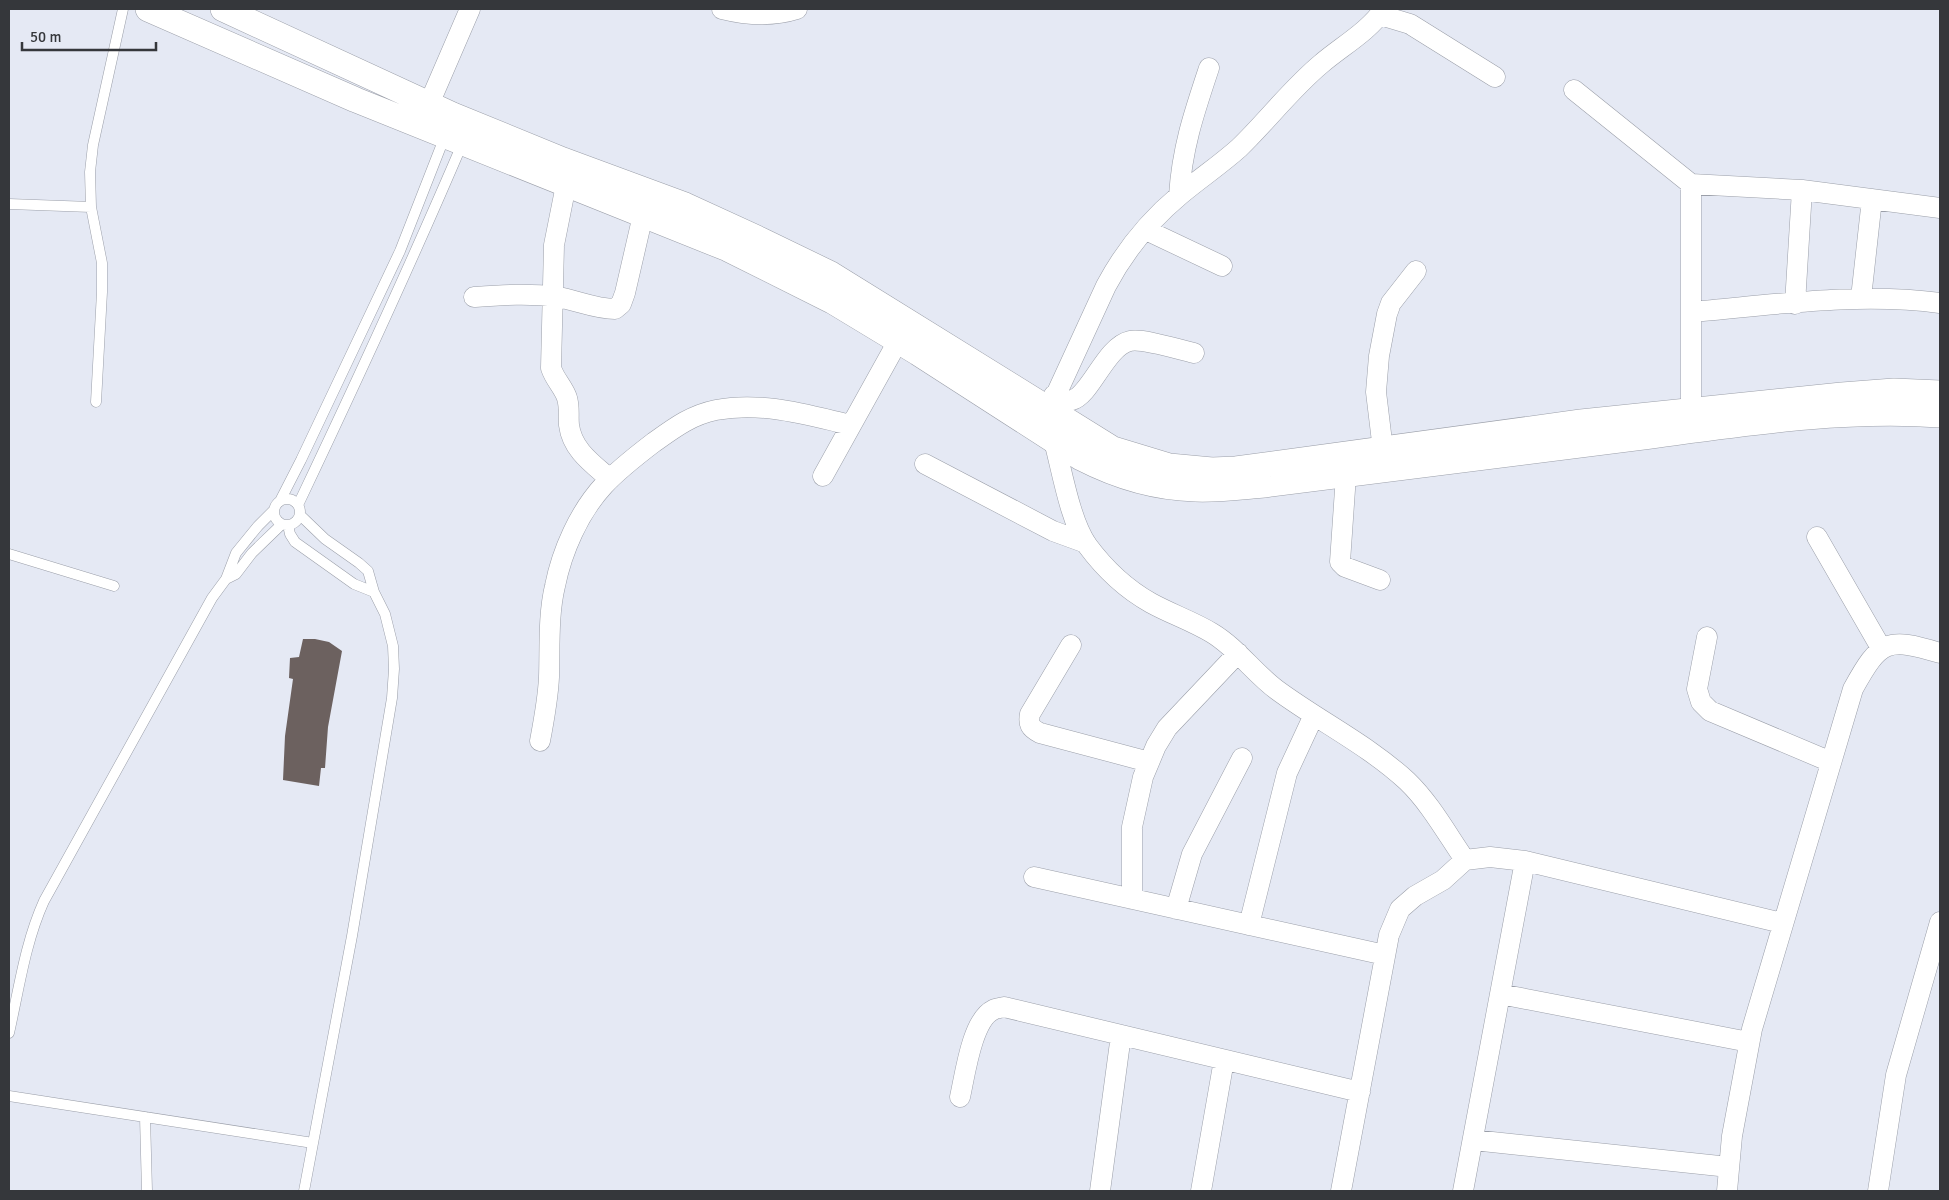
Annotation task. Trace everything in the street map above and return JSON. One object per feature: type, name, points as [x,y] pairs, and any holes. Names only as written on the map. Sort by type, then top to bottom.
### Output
[{"type":"street","points":[[148,9],[356,100],[563,160],[685,205],[831,274],[900,316],[1049,419],[1081,458],[1106,470],[1163,486],[1195,489],[1224,488],[1346,475],[1842,395],[1894,391],[1940,393]]},
{"type":"street","points":[[223,9],[252,15],[429,104],[458,130],[566,185],[728,249],[832,301],[898,341],[1049,419],[1113,449],[1151,461],[1189,469],[1236,469],[1582,422],[1864,413],[1940,415]]},
{"type":"street","points":[[429,104],[470,9]]},
{"type":"street","points":[[722,9],[766,15],[797,9]]},
{"type":"street","points":[[1465,860],[1424,800],[1407,781],[1370,752],[1275,689],[1238,653],[1213,633],[1128,589],[1099,560],[1086,543],[1074,515],[1049,419],[1118,265],[1146,230],[1163,210],[1225,160],[1321,64],[1353,39],[1382,12],[1410,24],[1494,77]]},
{"type":"street","points":[[1179,196],[1187,138],[1210,68]]},
{"type":"street","points":[[1574,90],[1691,184],[1802,190],[1940,208]]},
{"type":"street","points":[[1691,184],[1691,420]]},
{"type":"street","points":[[566,185],[554,244],[551,368],[555,380],[568,399],[569,427],[574,444],[582,455],[610,478]]},
{"type":"street","points":[[1795,304],[1802,190]]},
{"type":"street","points":[[1861,298],[1872,199]]},
{"type":"street","points":[[474,297],[528,294],[554,296],[615,310],[621,304],[626,293],[643,215]]},
{"type":"street","points":[[1146,230],[1222,266]]},
{"type":"street","points":[[1383,450],[1376,392],[1378,356],[1391,303],[1416,271]]},
{"type":"street","points":[[1691,312],[1861,298],[1908,299],[1940,303]]},
{"type":"street","points":[[823,476],[898,341]]},
{"type":"street","points":[[1049,419],[1070,401],[1077,398],[1105,362],[1121,346],[1128,342],[1140,341],[1194,353]]},
{"type":"street","points":[[540,741],[548,699],[554,588],[561,561],[588,506],[610,478],[680,423],[696,415],[718,410],[764,408],[788,411],[851,425]]},
{"type":"street","points":[[925,464],[1053,531],[1086,543]]},
{"type":"street","points":[[1346,475],[1340,562],[1345,566],[1380,580]]},
{"type":"street","points":[[1817,537],[1881,648]]},
{"type":"street","points":[[1707,637],[1698,677],[1701,702],[1710,710],[1831,762]]},
{"type":"street","points":[[1727,1191],[1732,1136],[1749,1042],[1782,923],[1854,688],[1867,664],[1881,648],[1896,644],[1920,647],[1940,653]]},
{"type":"street","points":[[1071,645],[1030,714],[1028,722],[1031,728],[1040,733],[1149,762]]},
{"type":"street","points":[[1132,899],[1132,827],[1140,787],[1149,762],[1167,728],[1238,653]]},
{"type":"street","points":[[1249,924],[1287,773],[1314,715]]},
{"type":"street","points":[[1176,908],[1182,882],[1192,854],[1242,758]]},
{"type":"street","points":[[1341,1191],[1389,935],[1400,909],[1415,896],[1443,880],[1465,860],[1490,857],[1525,862],[1782,923]]},
{"type":"street","points":[[1463,1191],[1525,862]]},
{"type":"street","points":[[1034,877],[1385,955]]},
{"type":"street","points":[[1878,1191],[1896,1075],[1933,970],[1940,922]]},
{"type":"street","points":[[1500,994],[1749,1042]]},
{"type":"street","points":[[960,1097],[977,1028],[984,1016],[993,1009],[1004,1007],[1360,1092]]},
{"type":"street","points":[[1100,1191],[1121,1035]]},
{"type":"street","points":[[1202,1191],[1224,1060]]},
{"type":"street","points":[[1473,1140],[1729,1167]]},
{"type":"lane","points":[[96,402],[102,263],[91,207],[90,172],[93,145],[124,9]]},
{"type":"lane","points":[[9,1033],[27,950],[36,919],[44,901],[212,598],[226,579],[236,553],[277,506],[301,460],[458,130]]},
{"type":"lane","points":[[226,579],[236,574],[252,553],[285,525],[295,523],[299,510],[423,237],[458,130]]},
{"type":"lane","points":[[9,204],[91,207]]},
{"type":"lane","points":[[277,506],[290,499],[326,538],[368,571],[374,592],[385,614],[393,646],[394,669],[392,698],[352,936],[304,1191]]},
{"type":"lane","points":[[277,506],[276,519],[285,525],[295,542],[354,584],[374,592]]},
{"type":"lane","points":[[9,554],[114,586]]},
{"type":"lane","points":[[9,1096],[313,1144]]},
{"type":"lane","points":[[145,1117],[147,1191]]},
{"type":"building","points":[[303,639],[329,642],[342,651],[328,727],[325,768],[321,768],[319,786],[283,780],[285,736],[293,679],[289,678],[290,658],[299,657]]}]
